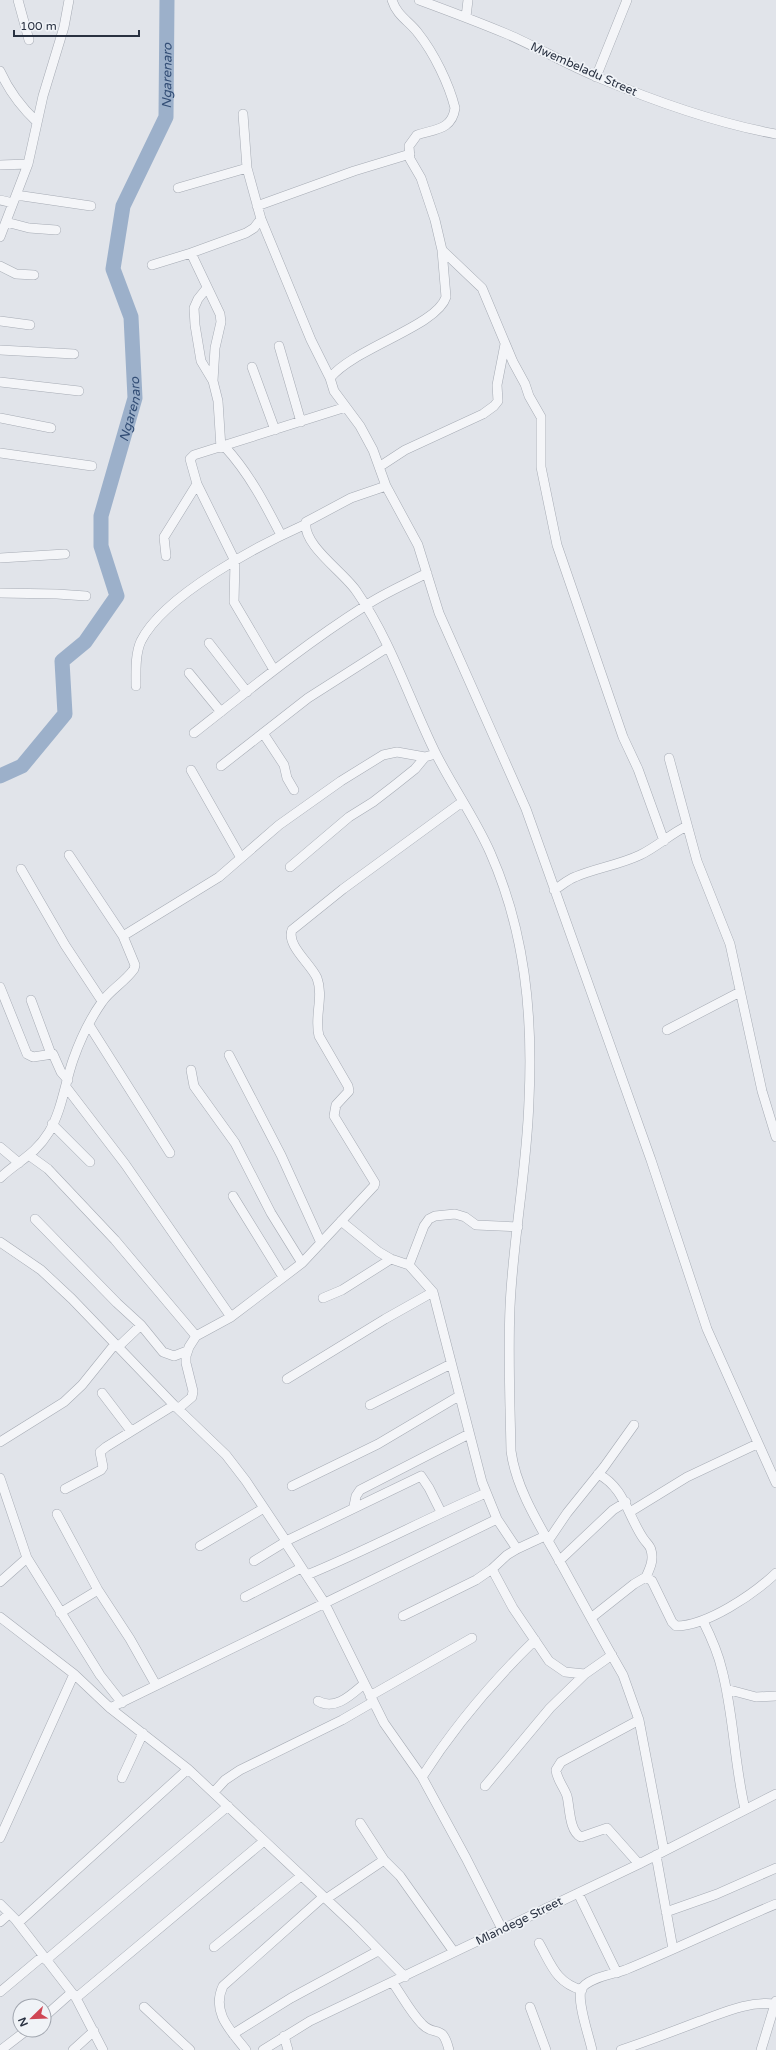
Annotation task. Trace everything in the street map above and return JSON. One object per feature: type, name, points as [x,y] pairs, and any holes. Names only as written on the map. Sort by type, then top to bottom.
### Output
[{"type":"street","points":[[18,0],[29,40]]},
{"type":"street","points":[[0,237],[28,164],[37,122],[67,13],[69,0]]},
{"type":"street","points":[[330,378],[353,360],[426,319],[444,303],[446,290],[442,250],[421,178],[410,159],[409,146],[417,134],[439,130],[449,124],[454,116],[455,108],[427,45],[416,31],[397,13],[392,0]]},
{"type":"street","name":"Mwembeladu Street","points":[[419,0],[466,17],[547,52],[596,77],[677,108],[758,131],[776,134]]},
{"type":"street","points":[[466,17],[468,0]]},
{"type":"street","points":[[596,77],[627,0]]},
{"type":"street","points":[[0,71],[14,97],[24,110],[37,122]]},
{"type":"street","points":[[243,114],[247,168],[261,219],[311,340],[330,378],[334,391],[360,426],[386,486],[418,545],[439,613],[526,809],[651,1160],[707,1329],[776,1483]]},
{"type":"street","points":[[257,206],[354,171],[410,154]]},
{"type":"street","points":[[0,166],[28,164]]},
{"type":"street","points":[[178,188],[247,168]]},
{"type":"street","points":[[0,200],[15,199],[91,206]]},
{"type":"street","points":[[152,265],[190,254],[246,233],[254,228],[261,219]]},
{"type":"street","points":[[6,222],[29,228],[56,230]]},
{"type":"street","points":[[442,250],[482,288],[512,362],[525,384],[529,396],[541,417],[541,467],[557,545],[623,737],[638,769],[664,841]]},
{"type":"street","points":[[190,254],[206,289],[220,314],[221,322],[215,348],[213,381]]},
{"type":"street","points":[[0,266],[16,274],[34,276]]},
{"type":"street","points":[[206,289],[198,299],[194,308],[195,325],[201,361],[213,381],[218,401],[223,447],[246,472],[281,535]]},
{"type":"street","points":[[0,321],[30,325]]},
{"type":"street","points":[[379,467],[405,450],[483,414],[494,406],[498,401],[497,384],[505,344]]},
{"type":"street","points":[[279,346],[301,422]]},
{"type":"street","points":[[0,350],[74,354]]},
{"type":"street","points":[[252,367],[275,430]]},
{"type":"street","points":[[0,382],[79,391]]},
{"type":"street","points":[[274,670],[234,602],[235,561],[197,484],[190,459],[194,455],[346,407]]},
{"type":"street","points":[[0,418],[51,428]]},
{"type":"street","points":[[0,453],[92,466]]},
{"type":"street","points":[[166,556],[164,537],[197,484]]},
{"type":"street","points":[[136,686],[137,662],[140,643],[161,612],[235,561],[281,535],[306,524],[306,522],[316,515],[351,498],[386,486]]},
{"type":"street","points":[[306,524],[305,528],[311,542],[349,581],[366,605],[388,646],[435,752],[489,849],[500,877],[524,967],[529,1025],[529,1100],[510,1306],[511,1451],[518,1482],[547,1539],[623,1675],[640,1720],[660,1853],[666,1912],[673,1949]]},
{"type":"street","points":[[0,558],[64,554]]},
{"type":"street","points":[[194,733],[274,670],[366,605],[427,573]]},
{"type":"street","points":[[0,593],[86,596]]},
{"type":"street","points":[[209,642],[247,692]]},
{"type":"street","points":[[221,766],[308,698],[388,646]]},
{"type":"street","points":[[189,673],[221,712]]},
{"type":"street","points":[[264,733],[284,766],[287,778],[294,790]]},
{"type":"street","points":[[122,936],[219,877],[279,825],[341,781],[383,755],[397,752],[425,757],[432,755],[435,752]]},
{"type":"street","points":[[290,867],[349,817],[373,802],[415,769],[425,757]]},
{"type":"street","points":[[669,758],[697,861],[730,944],[737,968],[740,992],[762,1091],[776,1137]]},
{"type":"street","points":[[191,770],[241,858]]},
{"type":"street","points":[[65,1489],[102,1470],[103,1467],[100,1452],[132,1431],[192,1397],[193,1391],[186,1364],[187,1351],[196,1336],[231,1317],[302,1263],[372,1190],[375,1183],[334,1116],[336,1105],[348,1091],[348,1086],[319,1036],[317,1028],[320,993],[316,977],[292,943],[290,935],[292,930],[343,889],[462,802]]},
{"type":"street","points":[[554,890],[574,877],[620,864],[659,845],[675,832],[687,826]]},
{"type":"street","points":[[0,1178],[30,1156],[49,1132],[67,1084],[75,1055],[89,1025],[102,1001],[134,970],[135,965],[122,936],[70,855]]},
{"type":"street","points":[[21,869],[65,945],[102,1001]]},
{"type":"street","points":[[0,987],[27,1054],[33,1057],[51,1054]]},
{"type":"street","points":[[667,1030],[740,992]]},
{"type":"street","points":[[31,1000],[51,1054],[57,1060],[67,1084],[125,1164],[231,1317]]},
{"type":"street","points":[[89,1025],[170,1153]]},
{"type":"street","points":[[229,1055],[281,1155],[321,1243]]},
{"type":"street","points":[[190,1070],[194,1086],[235,1143],[271,1213],[302,1263]]},
{"type":"street","points":[[52,1124],[90,1162]]},
{"type":"street","points":[[0,1148],[19,1163]]},
{"type":"street","points":[[30,1156],[48,1169],[115,1240],[196,1336]]},
{"type":"street","points":[[233,1196],[283,1277]]},
{"type":"street","points":[[409,1265],[424,1226],[429,1219],[435,1216],[462,1215],[476,1226],[518,1227]]},
{"type":"street","points":[[35,1219],[117,1303],[141,1325],[163,1352],[174,1356],[187,1351]]},
{"type":"street","points":[[341,1221],[391,1260],[409,1265],[433,1292],[469,1434],[486,1493],[497,1519],[517,1548]]},
{"type":"street","points":[[0,1242],[41,1270],[72,1299],[176,1407],[226,1455],[264,1508],[324,1602],[384,1723],[422,1777],[466,1858],[502,1929]]},
{"type":"street","points":[[323,1298],[342,1290],[391,1260]]},
{"type":"street","points":[[287,1379],[378,1323],[433,1292]]},
{"type":"street","points":[[0,1442],[64,1402],[82,1385],[116,1346],[141,1325]]},
{"type":"street","points":[[370,1405],[451,1364]]},
{"type":"street","points":[[102,1393],[132,1431]]},
{"type":"street","points":[[292,1486],[378,1444],[459,1396]]},
{"type":"street","points":[[403,1616],[476,1580],[492,1570],[507,1555],[517,1548],[547,1539],[634,1425]]},
{"type":"street","points":[[354,1506],[356,1496],[360,1490],[469,1434]]},
{"type":"street","points":[[630,1512],[687,1477],[758,1444]]},
{"type":"street","points":[[590,1618],[634,1584],[646,1577],[652,1559],[650,1546],[643,1539],[633,1521],[626,1502],[608,1481],[598,1474]]},
{"type":"street","points":[[254,1561],[286,1542],[354,1506],[421,1476],[441,1512]]},
{"type":"street","points":[[0,1478],[27,1558],[100,1675],[122,1703]]},
{"type":"street","points":[[245,1597],[304,1571],[360,1553],[441,1512],[486,1493]]},
{"type":"street","points":[[559,1561],[613,1510],[626,1502]]},
{"type":"street","points":[[200,1546],[264,1508]]},
{"type":"street","points":[[57,1514],[98,1590],[130,1639],[156,1685]]},
{"type":"street","points":[[110,1708],[324,1602],[497,1519]]},
{"type":"street","points":[[0,1582],[27,1558]]},
{"type":"street","points":[[492,1570],[513,1608],[556,1667],[569,1673],[585,1674]]},
{"type":"street","points":[[646,1577],[652,1581],[672,1622],[676,1626],[703,1621],[755,1590],[776,1573]]},
{"type":"street","points":[[60,1613],[98,1590]]},
{"type":"street","points":[[0,1617],[74,1674],[110,1708],[143,1732],[214,1792],[405,1977]]},
{"type":"street","points":[[703,1621],[715,1645],[722,1670],[739,1783],[745,1810]]},
{"type":"street","points":[[214,1792],[225,1780],[240,1770],[342,1720],[372,1699],[472,1638]]},
{"type":"street","points":[[422,1777],[447,1738],[479,1698],[535,1640]]},
{"type":"street","points":[[485,1786],[550,1708],[585,1674],[612,1655]]},
{"type":"street","points":[[0,1838],[74,1674]]},
{"type":"street","points":[[318,1701],[324,1704],[339,1703],[364,1684]]},
{"type":"street","points":[[726,1689],[756,1697],[776,1696]]},
{"type":"street","points":[[639,1864],[607,1828],[581,1837],[578,1836],[572,1824],[566,1795],[556,1770],[561,1762],[640,1720]]},
{"type":"street","points":[[122,1778],[143,1732]]},
{"type":"street","points":[[18,1923],[188,1769]]},
{"type":"street","name":"Mlandege Street","points":[[263,2050],[284,2036],[310,2022],[639,1864],[776,1794]]},
{"type":"street","points":[[0,1992],[44,1958],[228,1806]]},
{"type":"street","points":[[360,1822],[384,1860],[400,1876],[454,1952]]},
{"type":"street","points":[[52,2011],[74,1996],[264,1841]]},
{"type":"street","points":[[246,2050],[233,2034],[219,2010],[219,1994],[223,1986],[324,1898],[384,1860]]},
{"type":"street","points":[[666,1912],[717,1894],[776,1868]]},
{"type":"street","points":[[214,1947],[301,1876]]},
{"type":"street","points":[[578,1893],[617,1973]]},
{"type":"street","points":[[0,1904],[18,1923],[74,1996],[103,2050]]},
{"type":"street","points":[[592,2050],[581,2003],[582,1990],[595,1979],[617,1973],[776,1904]]},
{"type":"street","points":[[0,1922],[9,1914]]},
{"type":"street","points":[[539,1943],[560,1979],[570,1987],[582,1990]]},
{"type":"street","points":[[233,2034],[291,1998],[378,1951]]},
{"type":"street","points":[[393,1982],[423,2025],[439,2031],[444,2035],[449,2050]]},
{"type":"street","points":[[622,2050],[653,2040],[737,2007],[760,2002],[775,2002],[761,2050]]},
{"type":"street","points":[[144,2007],[190,2050]]},
{"type":"street","points":[[530,2007],[546,2050]]},
{"type":"street","points":[[73,2050],[94,2031]]},
{"type":"street","points":[[284,2036],[288,2050]]},
{"type":"street","points":[[1,2050],[17,2038]]},
{"type":"waterway","name":"Ngarenaro","points":[[0,776],[22,766],[65,714],[62,661],[85,642],[117,596],[101,546],[101,516],[135,398],[131,317],[113,269],[123,206],[166,117],[167,0]]}]
